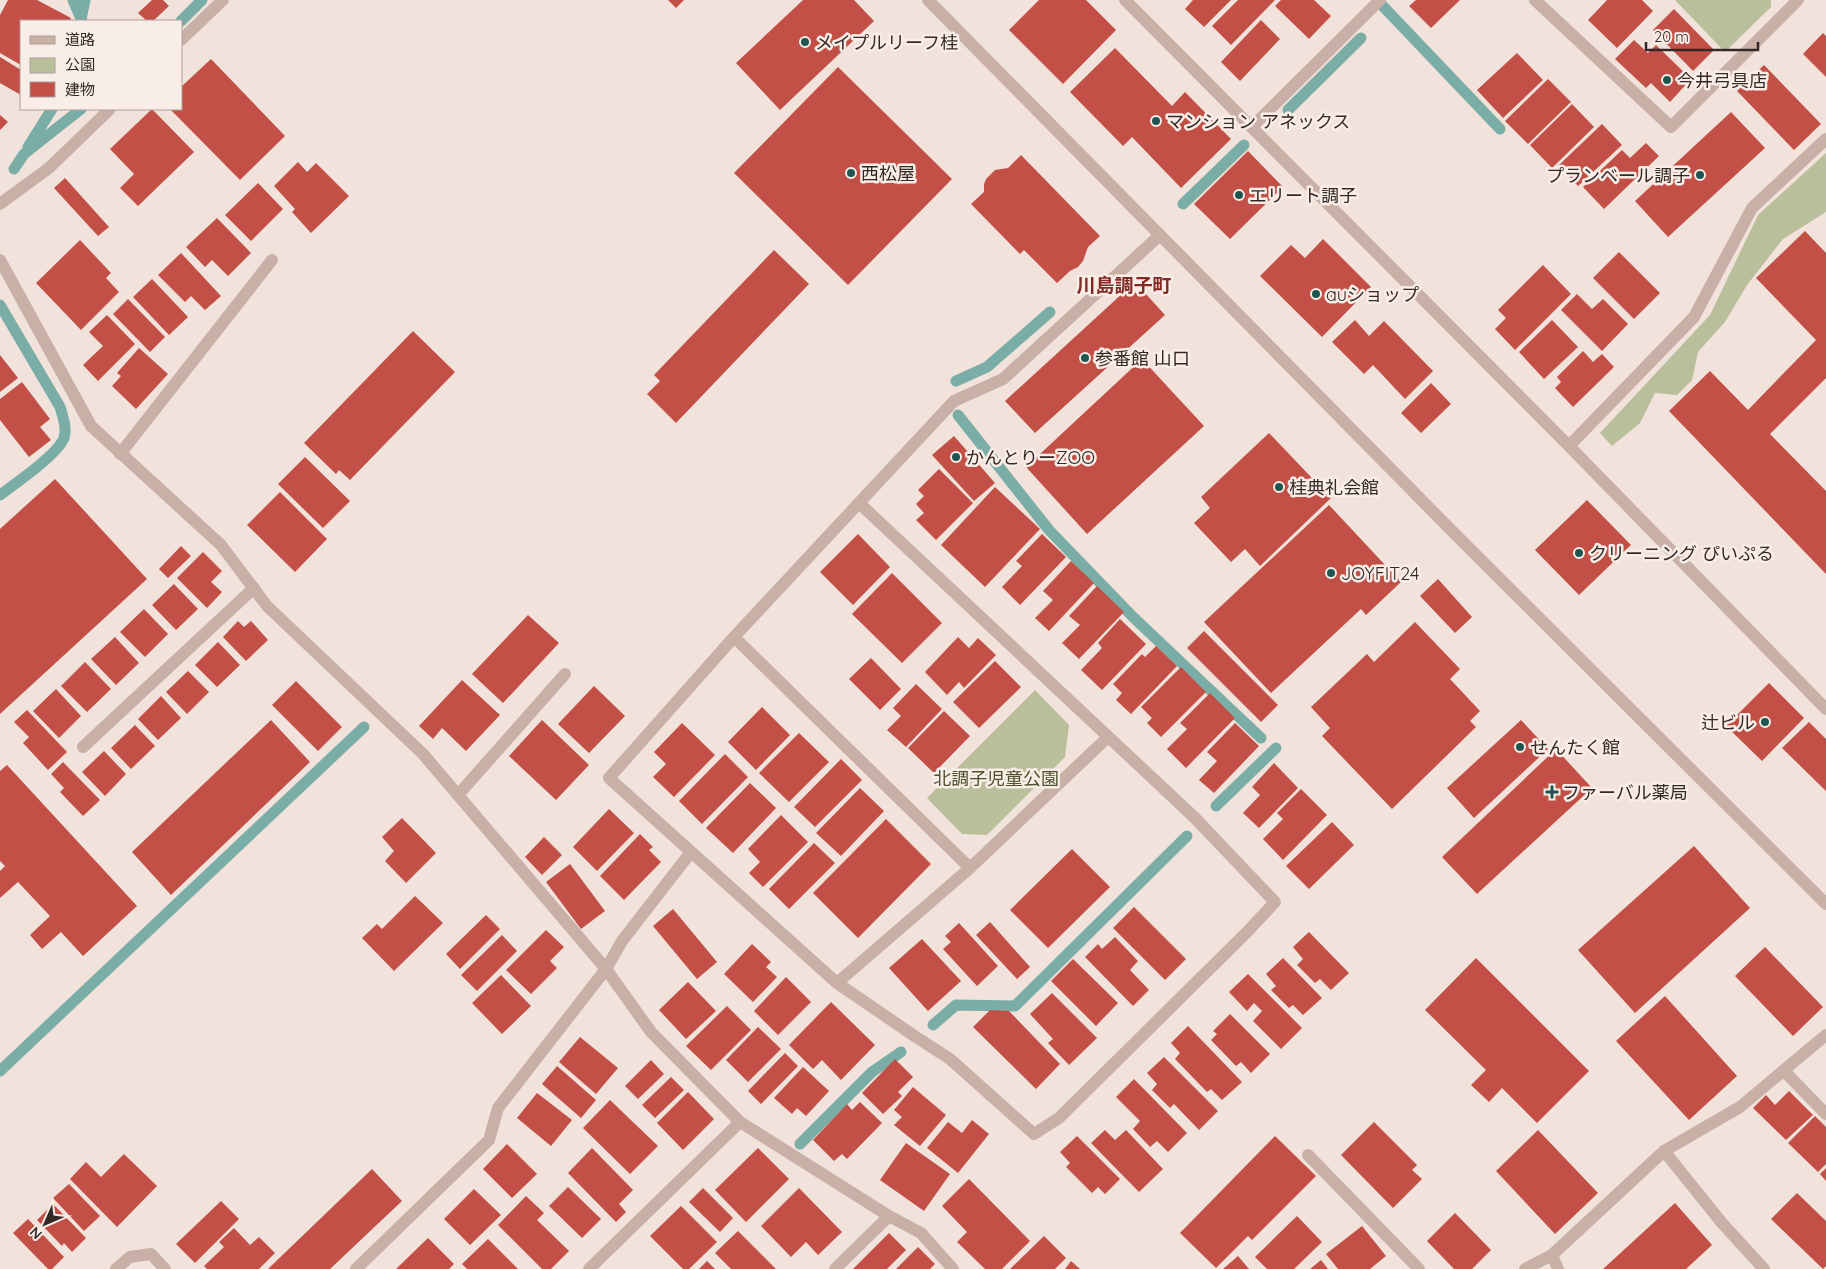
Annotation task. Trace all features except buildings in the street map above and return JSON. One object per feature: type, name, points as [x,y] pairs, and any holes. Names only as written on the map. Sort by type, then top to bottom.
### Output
[{"type":"street","points":[[182,39],[223,0]]},
{"type":"street","points":[[928,0],[1458,537],[1826,904]]},
{"type":"street","points":[[1125,0],[1569,446],[1826,709]]},
{"type":"street","points":[[1252,127],[1380,0]]},
{"type":"street","points":[[1535,0],[1670,127],[1798,0]]},
{"type":"street","points":[[0,204],[49,168],[109,110]]},
{"type":"street","points":[[1569,446],[1694,317],[1752,208],[1826,139]]},
{"type":"street","points":[[859,502],[1195,818],[1275,902],[1059,1118],[1034,1134],[950,1058],[837,983],[609,778],[734,637],[859,502],[954,401],[1004,379],[1160,235]]},
{"type":"street","points":[[0,260],[91,426],[222,545],[267,606],[423,754],[606,969],[650,1032],[740,1122],[889,1216],[921,1233],[953,1269]]},
{"type":"street","points":[[120,454],[272,260]]},
{"type":"street","points":[[83,747],[254,588]]},
{"type":"street","points":[[734,637],[970,868]]},
{"type":"street","points":[[458,795],[565,674]]},
{"type":"street","points":[[837,983],[970,868],[1108,737]]},
{"type":"street","points":[[356,1269],[489,1140],[498,1108],[606,969],[622,941],[691,852]]},
{"type":"street","points":[[1524,1269],[1552,1255],[1664,1151],[1740,1107],[1826,1035]]},
{"type":"street","points":[[1784,1071],[1826,1114]]},
{"type":"street","points":[[589,1269],[740,1122]]},
{"type":"street","points":[[1664,1151],[1722,1223],[1764,1269]]},
{"type":"street","points":[[1308,1155],[1419,1269]]},
{"type":"street","points":[[835,1269],[889,1216]]},
{"type":"street","points":[[116,1269],[130,1257],[151,1254],[165,1269]]},
{"type":"street","points":[[1552,1255],[1558,1269]]},
{"type":"green space","points":[[1675,0],[1771,0],[1771,7],[1725,52]]},
{"type":"green space","points":[[1826,153],[1826,212],[1783,239],[1747,285],[1725,322],[1698,352],[1692,380],[1677,395],[1655,393],[1640,423],[1612,446],[1600,433],[1710,315],[1758,215]]},
{"type":"green space","name":"北調子児童公園","points":[[1035,690],[1069,725],[1065,757],[987,835],[962,834],[927,798]]},
{"type":"waterway","points":[[73,0],[82,20]]},
{"type":"waterway","points":[[81,19],[85,0]]},
{"type":"waterway","points":[[182,20],[202,0]]},
{"type":"waterway","points":[[1377,0],[1500,129]]},
{"type":"waterway","points":[[1288,110],[1361,38]]},
{"type":"waterway","points":[[28,147],[51,110]]},
{"type":"waterway","points":[[14,169],[24,154],[80,110]]},
{"type":"waterway","points":[[1183,204],[1244,145]]},
{"type":"waterway","points":[[0,305],[60,407],[65,430],[64,438],[60,445],[35,468],[0,495]]},
{"type":"waterway","points":[[956,381],[987,367],[1050,312]]},
{"type":"waterway","points":[[958,415],[1049,530],[1133,617],[1261,738]]},
{"type":"waterway","points":[[0,1071],[364,727]]},
{"type":"waterway","points":[[1216,806],[1276,748]]},
{"type":"waterway","points":[[933,1025],[956,1005],[1015,1006],[1187,836]]},
{"type":"waterway","points":[[800,1144],[872,1072],[901,1052]]},
{"type":"place","name":"メイプルリーフ桂","points":[[805,42]]},
{"type":"place","name":"今井弓具店","points":[[1667,80]]},
{"type":"place","name":"マンション アネックス","points":[[1156,121]]},
{"type":"place","name":"西松屋","points":[[851,173]]},
{"type":"place","name":"プランベール調子","points":[[1700,175]]},
{"type":"place","name":"エリート調子","points":[[1239,195]]},
{"type":"place","name":"auショップ","points":[[1316,294]]},
{"type":"place","name":"参番館 山口","points":[[1085,358]]},
{"type":"place","name":"かんとりーZOO","points":[[956,457]]},
{"type":"place","name":"桂典礼会館","points":[[1279,487]]},
{"type":"place","name":"クリーニング ぴいぷる","points":[[1579,553]]},
{"type":"place","name":"JOYFIT24","points":[[1331,573]]},
{"type":"place","name":"辻ビル","points":[[1765,722]]},
{"type":"place","name":"せんたく館","points":[[1520,747]]},
{"type":"place","name":"ファーバル薬局","points":[[1552,792]]},
{"type":"district","name":"川島調子町","points":[[1124,285]]}]
